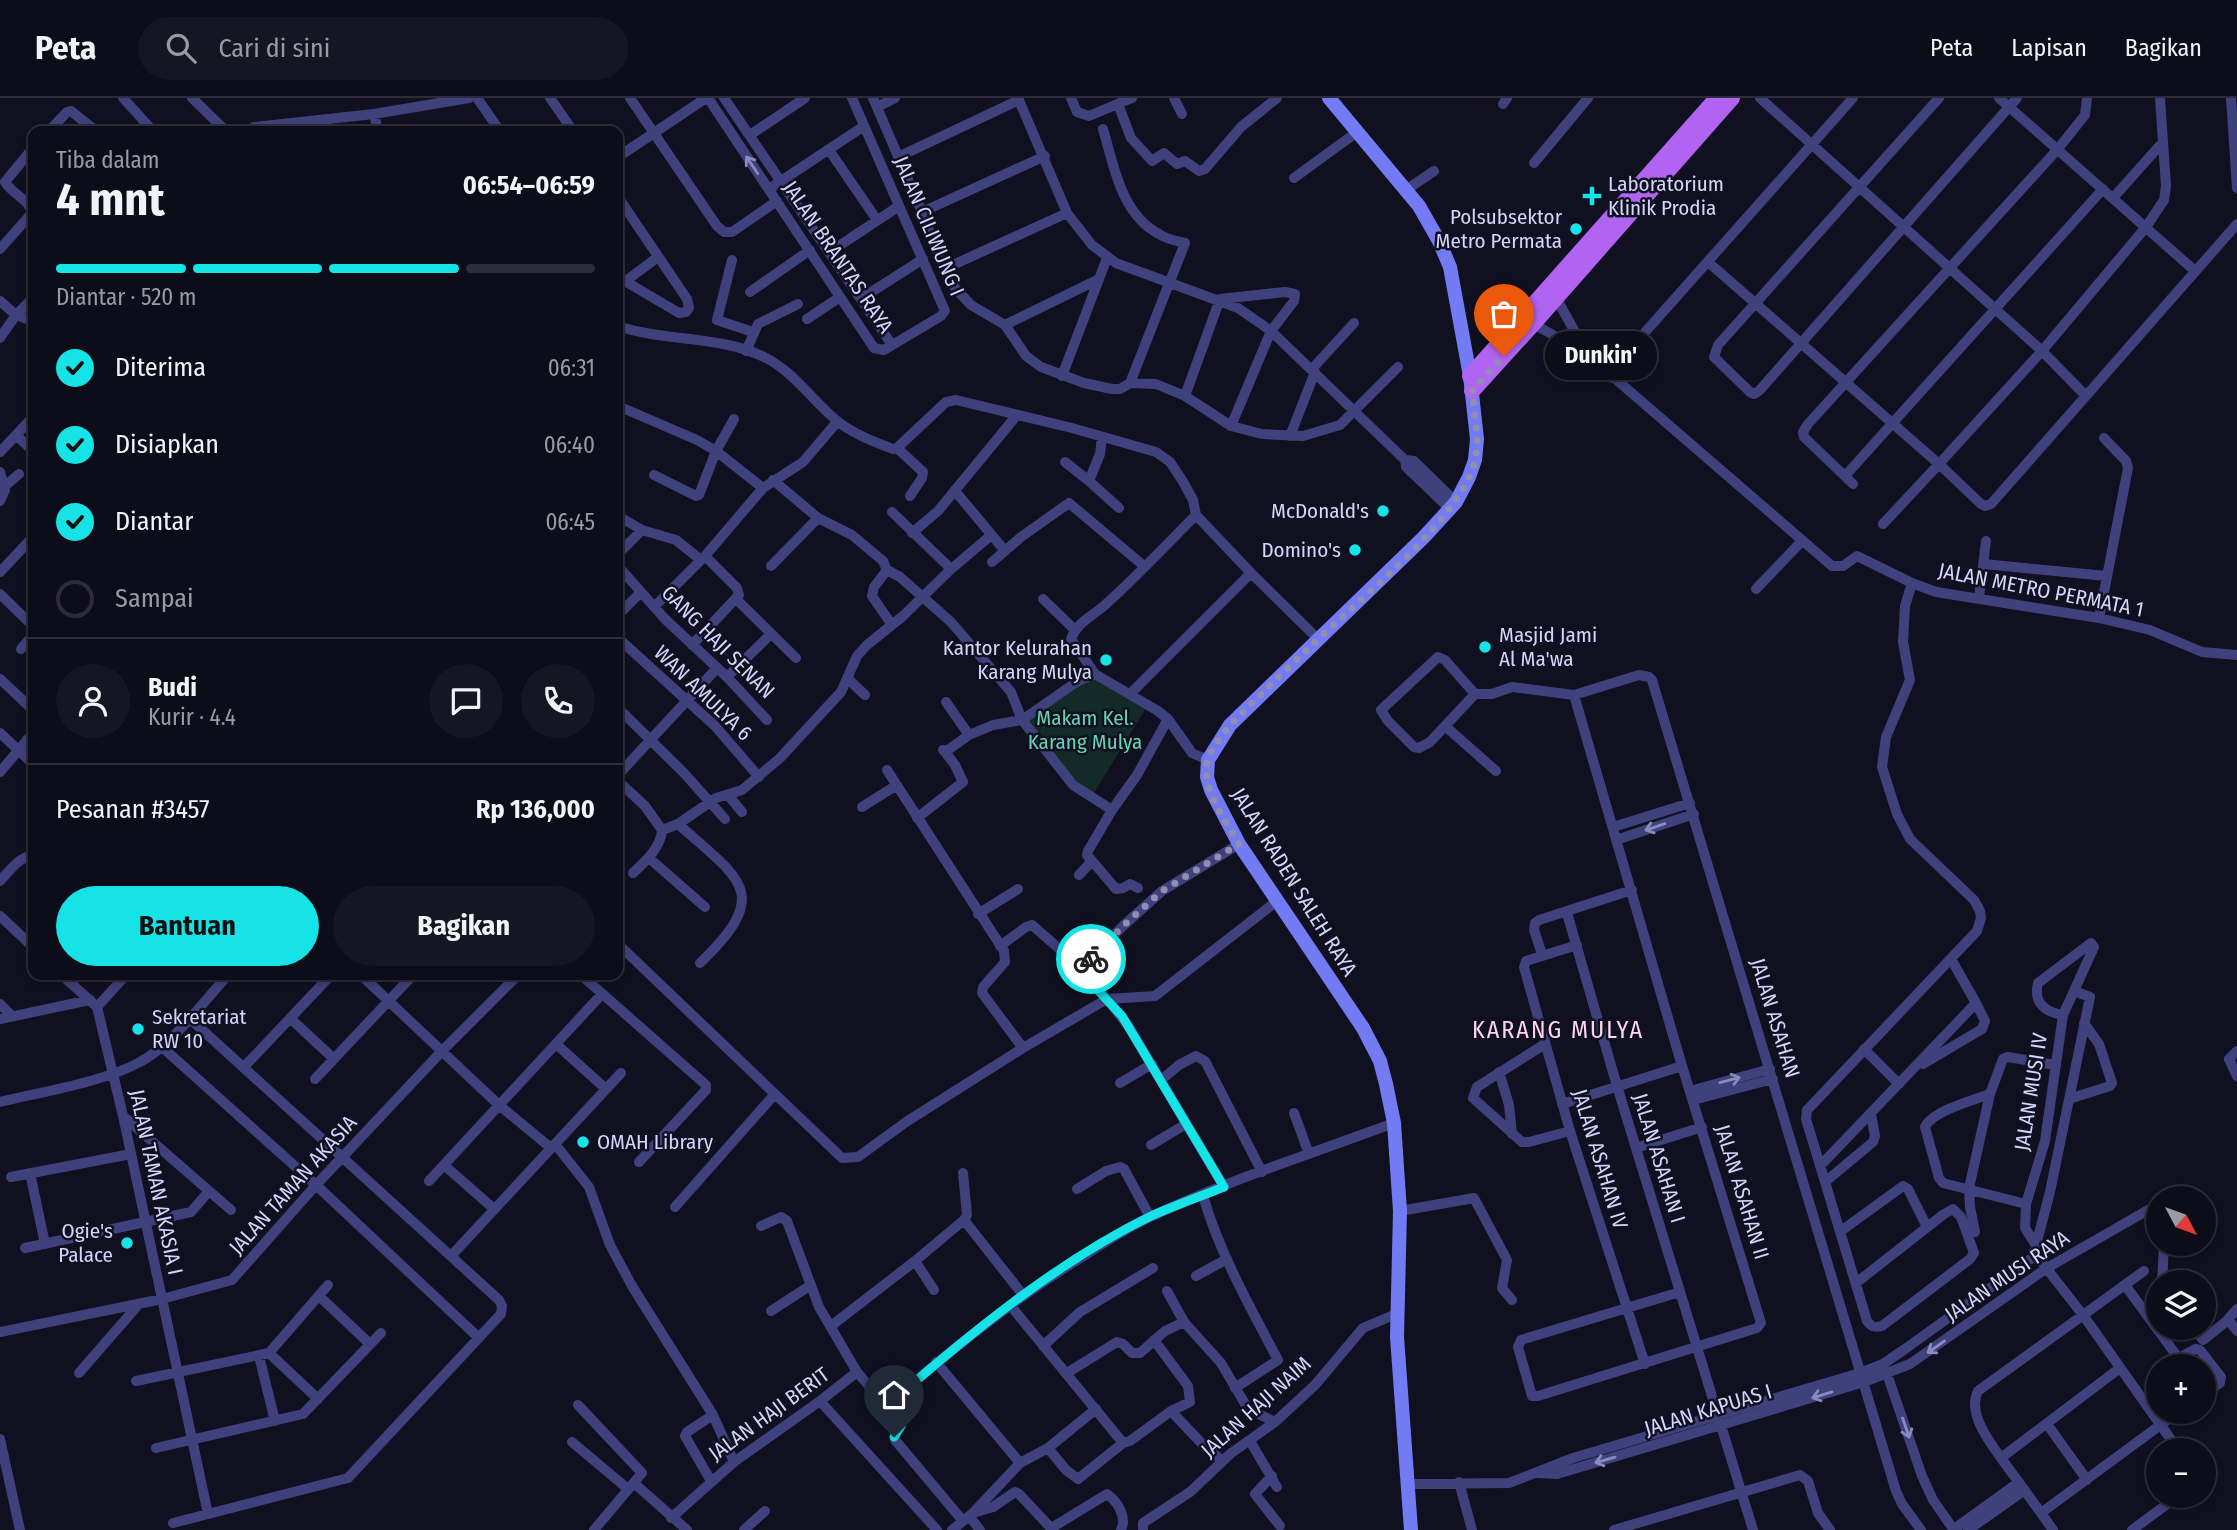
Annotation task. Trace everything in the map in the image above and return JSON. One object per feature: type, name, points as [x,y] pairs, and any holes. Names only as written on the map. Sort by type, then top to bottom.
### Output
[{"type":"main road","points":[[1471,384],[1529,321],[1717,98]]},
{"type":"main road","points":[[1553,293],[1732,98]]},
{"type":"main road","points":[[1208,760],[1230,725],[1389,572],[1453,505],[1475,460],[1477,439],[1471,384],[1451,267],[1419,206],[1333,99]]},
{"type":"main road","name":"JALAN RADEN SALEH RAYA","points":[[1208,760],[1207,777],[1210,790],[1239,844],[1380,1061],[1394,1124],[1400,1211],[1396,1314],[1411,1530]]},
{"type":"street","points":[[123,98],[148,126]]},
{"type":"street","points":[[192,98],[221,126]]},
{"type":"street","points":[[265,126],[374,116],[469,98]]},
{"type":"street","points":[[477,98],[497,126]]},
{"type":"street","points":[[550,98],[570,126]]},
{"type":"street","points":[[630,98],[721,230],[732,232],[777,201]]},
{"type":"street","points":[[623,154],[707,98]]},
{"type":"street","name":"JALAN BRANTAS RAYA","points":[[707,98],[874,348],[884,350],[892,345],[724,98]]},
{"type":"street","points":[[750,135],[806,98]]},
{"type":"street","name":"JALAN CILIWUNG I","points":[[852,98],[944,313],[892,345]]},
{"type":"street","points":[[895,98],[875,102],[944,269],[961,296],[1004,325],[1026,356],[1041,367],[1062,376],[1120,389],[1129,383],[1185,243],[1161,236],[1150,229],[1123,196],[1103,129]]},
{"type":"street","points":[[1071,98],[1077,112],[1085,116],[1097,114],[1132,98]]},
{"type":"street","points":[[1174,98],[1182,114]]},
{"type":"street","points":[[1118,104],[1131,138],[1152,161],[1164,153],[1177,164],[1185,161],[1199,171],[1205,169],[1241,127],[1277,98]]},
{"type":"street","points":[[1534,163],[1588,98]]},
{"type":"street","points":[[1760,98],[2042,351],[2085,395]]},
{"type":"street","points":[[1609,373],[1853,98]]},
{"type":"street","points":[[1940,98],[1718,345],[1713,355],[1754,394],[1904,229],[2017,98]]},
{"type":"street","points":[[1999,98],[2195,271]]},
{"type":"street","points":[[2087,98],[2085,115],[2057,150],[1803,432],[1804,437],[1849,480],[1894,422],[2103,189]]},
{"type":"street","points":[[1883,524],[2042,351],[2146,227],[2164,201],[2166,192],[2160,98]]},
{"type":"street","points":[[2231,98],[2237,188]]},
{"type":"street","points":[[898,157],[1018,99],[1045,156],[1067,213],[1091,246],[1107,258],[1220,299],[1271,331],[1405,460],[1406,467],[1453,505]]},
{"type":"street","points":[[54,126],[71,111],[90,126]]},
{"type":"street","points":[[374,116],[377,126]]},
{"type":"street","points":[[769,189],[864,126]]},
{"type":"street","points":[[1294,178],[1357,132]]},
{"type":"street","points":[[2113,198],[2162,143]]},
{"type":"street","points":[[829,149],[877,220]]},
{"type":"street","points":[[28,154],[5,182],[28,205]]},
{"type":"street","points":[[922,212],[1045,156]]},
{"type":"street","points":[[1406,190],[1434,171]]},
{"type":"street","points":[[623,204],[687,299],[689,309],[679,313],[623,280]]},
{"type":"street","points":[[830,253],[899,206]]},
{"type":"street","points":[[944,269],[1067,213]]},
{"type":"street","points":[[0,249],[28,218]]},
{"type":"street","points":[[1708,262],[1894,422],[1981,504],[1988,505],[2237,224]]},
{"type":"street","points":[[750,292],[810,250]]},
{"type":"street","points":[[623,278],[658,257]]},
{"type":"street","points":[[1062,376],[1107,258]]},
{"type":"street","points":[[862,299],[923,259]]},
{"type":"street","points":[[732,260],[717,320],[754,332]]},
{"type":"street","points":[[1004,325],[1099,279]]},
{"type":"street","points":[[1220,299],[1295,293],[1294,301],[1271,331],[1231,426]]},
{"type":"street","name":"JALAN METRO PERMATA 1","points":[[1553,293],[1575,332],[1609,373]]},
{"type":"street","points":[[807,318],[840,297]]},
{"type":"street","points":[[1185,397],[1220,299]]},
{"type":"street","points":[[0,301],[16,315],[28,319]]},
{"type":"street","points":[[0,338],[28,303]]},
{"type":"street","points":[[746,351],[758,324],[798,304]]},
{"type":"street","name":"JALAN METRO PERMATA 1","points":[[1529,321],[1609,373],[1801,542],[1836,568],[1857,556],[1936,592],[2099,618],[2150,630],[2202,652],[2237,655]]},
{"type":"street","points":[[1290,436],[1313,370],[1353,323]]},
{"type":"street","points":[[623,328],[716,343],[765,357],[791,376],[838,422],[887,446],[897,448],[923,472],[910,496]]},
{"type":"street","points":[[1129,383],[1156,384],[1185,397],[1231,426],[1262,434],[1303,436],[1340,425],[1398,367]]},
{"type":"street","points":[[897,448],[951,400],[1072,428],[1156,452],[1170,462],[1193,500],[1196,515],[1318,639]]},
{"type":"street","points":[[623,408],[697,440],[716,451],[763,488]]},
{"type":"street","points":[[912,533],[938,511],[1017,415]]},
{"type":"street","points":[[654,475],[697,495],[716,451],[734,419]]},
{"type":"street","points":[[1,447],[28,422]]},
{"type":"street","points":[[654,607],[703,558],[763,488],[811,455],[838,422]]},
{"type":"street","points":[[16,435],[28,446]]},
{"type":"street","points":[[1089,481],[1100,454],[1102,438]]},
{"type":"street","points":[[2099,618],[2128,468],[2126,461],[2104,438]]},
{"type":"street","points":[[1065,462],[1119,508]]},
{"type":"street","points":[[0,472],[5,486],[0,502]]},
{"type":"street","points":[[5,486],[19,474]]},
{"type":"street","points":[[773,480],[818,518],[852,535],[883,561],[887,570],[900,577],[951,622],[1011,692],[1022,720],[1073,785],[1112,810]]},
{"type":"street","points":[[955,491],[1004,551]]},
{"type":"street","points":[[992,562],[1069,503],[1144,566]]},
{"type":"street","points":[[892,512],[948,566],[949,571]]},
{"type":"street","points":[[1196,515],[1104,606],[1075,630],[1073,643],[1095,674],[1168,719],[1192,753],[1208,760]]},
{"type":"street","points":[[771,566],[818,518]]},
{"type":"street","points":[[623,519],[642,530],[676,540],[703,558],[737,588],[739,595],[736,599],[692,645]]},
{"type":"street","points":[[623,549],[642,530]]},
{"type":"street","points":[[662,830],[678,824],[710,802],[742,790],[759,777],[812,726],[841,692],[857,656],[867,645],[990,536]]},
{"type":"street","points":[[1979,598],[1986,541]]},
{"type":"street","points":[[0,572],[28,542]]},
{"type":"street","points":[[1756,589],[1801,542]]},
{"type":"street","points":[[1984,564],[2106,576]]},
{"type":"street","points":[[887,570],[874,587],[872,596],[892,625]]},
{"type":"street","name":"GANG HAJI SENAN","points":[[623,572],[654,607],[727,677],[767,720]]},
{"type":"street","points":[[1130,694],[1251,573]]},
{"type":"street","points":[[1856,1283],[1944,1214],[1955,1210],[1961,1217],[1973,1249],[1972,1257],[1878,1327],[1872,1326],[1867,1321],[1806,1119],[1807,1110],[1977,931],[1981,918],[1980,911],[1965,890],[1910,839],[1897,814],[1882,767],[1886,737],[1910,680],[1903,642],[1905,606],[1912,583]]},
{"type":"street","points":[[623,610],[641,592]]},
{"type":"street","points":[[0,594],[28,621]]},
{"type":"street","points":[[736,599],[796,658]]},
{"type":"street","points":[[1043,599],[1075,630]]},
{"type":"street","points":[[727,677],[771,634]]},
{"type":"street","points":[[21,649],[28,641]]},
{"type":"street","name":"WAN AMULYA 6","points":[[623,643],[715,726],[759,777]]},
{"type":"street","points":[[1475,694],[1445,660],[1438,657],[1381,708],[1383,715],[1414,747],[1424,746],[1475,694],[1492,694],[1512,687],[1574,695]]},
{"type":"street","points":[[623,770],[717,668]]},
{"type":"street","points":[[917,818],[963,782],[956,765],[944,751],[969,735],[993,725],[1022,720],[1077,681],[1095,674]]},
{"type":"street","name":"JALAN ASAHAN","points":[[1574,695],[1639,675],[1649,677],[1654,684],[1896,1491],[1921,1530]]},
{"type":"street","points":[[847,678],[865,695]]},
{"type":"street","points":[[0,679],[28,705]]},
{"type":"street","name":"JALAN ASAHAN II","points":[[1574,695],[1682,1066],[1761,1320],[1757,1328],[1697,1348]]},
{"type":"street","points":[[946,702],[969,735]]},
{"type":"street","points":[[623,713],[725,819]]},
{"type":"street","points":[[1138,888],[1129,884],[1116,889],[1087,855],[1168,719]]},
{"type":"street","points":[[1445,726],[1496,771]]},
{"type":"street","points":[[0,733],[28,759]]},
{"type":"street","points":[[0,772],[28,739]]},
{"type":"street","points":[[887,770],[1004,951],[1005,962],[983,987],[982,993],[1023,1048]]},
{"type":"street","points":[[862,807],[897,785]]},
{"type":"street","points":[[623,786],[645,806],[662,830],[662,838],[649,858],[633,873]]},
{"type":"street","points":[[728,795],[742,812]]},
{"type":"street","points":[[1613,827],[1690,803]]},
{"type":"street","points":[[1616,840],[1694,814]]},
{"type":"street","points":[[678,824],[720,862],[740,885],[743,893],[740,915],[732,929],[700,963]]},
{"type":"street","points":[[1079,970],[1162,891],[1239,844]]},
{"type":"street","points":[[0,881],[17,863],[28,857]]},
{"type":"street","points":[[649,858],[705,906]]},
{"type":"street","points":[[1079,875],[1092,861]]},
{"type":"street","points":[[978,914],[1018,888]]},
{"type":"street","points":[[1577,945],[1542,954],[1534,930],[1535,923],[1632,890]]},
{"type":"street","points":[[623,949],[842,1157],[858,1157],[906,1122],[1107,999],[1155,996],[1277,901]]},
{"type":"street","name":"JALAN ASAHAN I","points":[[1567,913],[1753,1530]]},
{"type":"street","points":[[0,916],[28,942]]},
{"type":"street","points":[[1000,946],[1032,925],[1072,960],[1122,1016],[1224,1187]]},
{"type":"street","name":"JALAN MUSI IV","points":[[2036,1250],[2084,1023],[2082,994],[2094,947],[2091,943],[2038,983],[2036,992],[2040,1004],[2050,1013],[2063,1015]]},
{"type":"street","name":"JALAN ASAHAN IV","points":[[1542,954],[1523,964],[1562,1104],[1644,1364]]},
{"type":"street","points":[[1914,1069],[1982,1030],[1985,1021],[1951,959]]},
{"type":"street","points":[[67,980],[93,1004]]},
{"type":"street","points":[[0,1019],[93,1004],[120,980]]},
{"type":"street","points":[[0,1102],[113,1074],[141,1062],[162,1047],[223,980]]},
{"type":"street","points":[[244,1067],[326,980]]},
{"type":"street","points":[[366,980],[499,1106],[553,1146],[589,1188],[610,1245],[632,1286],[713,1415],[734,1462]]},
{"type":"street","points":[[315,1079],[408,980]]},
{"type":"street","name":"JALAN TAMAN AKASIA","points":[[0,1332],[162,1298],[232,1280],[342,1157],[513,980]]},
{"type":"street","points":[[586,980],[706,1086],[706,1090],[639,1163]]},
{"type":"street","points":[[429,1181],[601,994]]},
{"type":"street","name":"JALAN MUSI IV","points":[[2082,994],[2063,1015],[2045,1141],[2026,1204],[2025,1228],[2047,1268],[2170,1438]]},
{"type":"street","points":[[1820,1166],[1976,1003]]},
{"type":"street","points":[[0,1004],[12,1016]]},
{"type":"street","name":"JALAN TAMAN AKASIA I","points":[[93,1004],[123,1116],[208,1514]]},
{"type":"street","points":[[173,1523],[348,1478],[501,1314],[502,1306],[499,1300],[188,1017]]},
{"type":"street","points":[[290,1018],[334,1059]]},
{"type":"street","points":[[2069,1100],[2112,1083],[2099,1044],[2084,1023]]},
{"type":"street","points":[[556,1044],[606,1089]]},
{"type":"street","points":[[1545,1044],[1477,1087],[1473,1098],[1512,1134],[1526,1143],[1570,1130]]},
{"type":"street","points":[[162,1047],[316,1185],[479,1338]]},
{"type":"street","points":[[1864,1049],[1899,1084]]},
{"type":"street","points":[[2237,1051],[2229,1059],[2237,1076]]},
{"type":"street","points":[[1161,1080],[1179,1065],[1196,1056],[1205,1061],[1262,1172]]},
{"type":"street","points":[[1975,1232],[1969,1208],[1969,1188],[1990,1094],[2003,1059],[2006,1057],[2055,1065]]},
{"type":"street","points":[[1120,1083],[1152,1064]]},
{"type":"street","points":[[1562,1104],[1682,1066]]},
{"type":"street","points":[[1499,1072],[1509,1105],[1512,1134]]},
{"type":"street","points":[[451,1256],[621,1073]]},
{"type":"street","points":[[1692,1095],[1771,1074]]},
{"type":"street","points":[[1990,1094],[1929,1119],[1925,1127],[1942,1182],[2026,1204]]},
{"type":"street","points":[[676,1207],[774,1095]]},
{"type":"street","points":[[1294,1113],[1310,1154]]},
{"type":"street","points":[[1825,1182],[1873,1142],[1875,1136],[1871,1114]]},
{"type":"street","points":[[123,1116],[231,1210]]},
{"type":"street","points":[[1151,1145],[1186,1124]]},
{"type":"street","points":[[980,1530],[895,1440],[895,1434],[901,1426],[888,1405],[936,1363],[1023,1295],[1115,1236],[1150,1217],[1224,1187],[1394,1124]]},
{"type":"street","points":[[1636,1148],[1702,1127]]},
{"type":"street","points":[[11,1177],[131,1154]]},
{"type":"street","points":[[444,1165],[494,1209]]},
{"type":"street","points":[[1077,1189],[1106,1171],[1120,1167],[1124,1169],[1150,1217]]},
{"type":"street","points":[[831,1326],[915,1262],[964,1220],[967,1215],[962,1172]]},
{"type":"street","points":[[30,1173],[46,1244]]},
{"type":"street","points":[[1841,1231],[1903,1186],[1908,1189],[1927,1227]]},
{"type":"street","points":[[25,1248],[191,1212],[209,1191]]},
{"type":"street","points":[[1203,1196],[1212,1228],[1278,1360],[1235,1388]]},
{"type":"street","points":[[1400,1211],[1474,1198],[1507,1260],[1502,1288],[1512,1300]]},
{"type":"street","name":"JALAN MUSI RAYA","points":[[1887,1374],[1922,1357],[2047,1268],[2146,1211]]},
{"type":"street","points":[[761,1226],[781,1217],[785,1219],[800,1251],[819,1307],[857,1372]]},
{"type":"street","points":[[964,1220],[1023,1295]]},
{"type":"street","name":"JALAN MUSI RAYA","points":[[1883,1364],[2036,1250]]},
{"type":"street","points":[[1196,1276],[1227,1259]]},
{"type":"street","points":[[915,1262],[934,1290]]},
{"type":"street","points":[[1043,1346],[1080,1312],[1153,1268]]},
{"type":"street","points":[[2053,1530],[1982,1428],[1974,1404],[1978,1391],[2144,1271]]},
{"type":"street","points":[[136,1381],[264,1354],[328,1285]]},
{"type":"street","points":[[771,1311],[811,1285]]},
{"type":"street","points":[[2125,1285],[2175,1354]]},
{"type":"street","points":[[1167,1291],[1184,1321],[1221,1363],[1248,1409],[1275,1422]]},
{"type":"street","points":[[1680,1292],[1521,1340],[1518,1347],[1531,1393],[1532,1396],[1538,1396],[1697,1348]]},
{"type":"street","points":[[318,1296],[370,1344]]},
{"type":"street","points":[[79,1373],[139,1303]]},
{"type":"street","points":[[1010,1305],[1122,1443]]},
{"type":"street","points":[[2216,1330],[2237,1309]]},
{"type":"street","name":"JALAN HAJI NAIM","points":[[1143,1530],[1143,1523],[1189,1492],[1223,1461],[1275,1422],[1315,1385],[1357,1333],[1374,1322],[1396,1314]]},
{"type":"street","points":[[2228,1320],[2237,1331]]},
{"type":"street","points":[[1067,1373],[1114,1343],[1124,1344],[1136,1354],[1184,1321]]},
{"type":"street","points":[[156,1448],[303,1414],[381,1332]]},
{"type":"street","points":[[1048,1448],[1066,1470],[1078,1479],[1122,1443],[1130,1441],[1171,1411],[1191,1401],[1188,1386],[1154,1340]]},
{"type":"street","points":[[2190,1354],[2194,1349],[2205,1354]]},
{"type":"street","points":[[264,1354],[318,1399]]},
{"type":"street","points":[[264,1354],[275,1420]]},
{"type":"street","points":[[936,1363],[1020,1463]]},
{"type":"street","points":[[1883,1364],[1922,1476],[1933,1500],[1954,1530],[2022,1486]]},
{"type":"street","name":"JALAN KAPUAS I","points":[[1538,1473],[1557,1474],[1721,1426],[1862,1378],[1883,1364]]},
{"type":"street","points":[[2001,1458],[2120,1368]]},
{"type":"street","points":[[2216,1370],[2222,1379],[2216,1386]]},
{"type":"street","name":"JALAN HAJI BERIT","points":[[671,1518],[734,1462],[857,1372],[888,1405]]},
{"type":"street","name":"JALAN KAPUAS I","points":[[1407,1484],[1503,1483],[1538,1473],[1573,1458],[1718,1414],[1887,1374]]},
{"type":"street","points":[[820,1401],[937,1530]]},
{"type":"street","points":[[578,1405],[642,1472],[594,1530]]},
{"type":"street","points":[[952,1530],[1020,1463],[1048,1448],[1096,1409]]},
{"type":"street","points":[[1171,1411],[1206,1448],[1223,1461]]},
{"type":"street","points":[[711,1481],[685,1436],[713,1415]]},
{"type":"street","points":[[2047,1424],[2087,1480]]},
{"type":"street","points":[[2041,1513],[2160,1425]]},
{"type":"street","points":[[0,1438],[20,1530]]},
{"type":"street","points":[[1250,1441],[1277,1488]]},
{"type":"street","points":[[572,1442],[687,1530]]},
{"type":"street","points":[[1272,1476],[1255,1494],[1280,1526]]},
{"type":"street","points":[[1614,1530],[1803,1476],[1808,1480],[1818,1513],[1830,1530]]},
{"type":"street","points":[[1459,1482],[1472,1530]]},
{"type":"street","points":[[1968,1530],[2022,1486]]},
{"type":"street","points":[[968,1517],[993,1507],[1012,1493],[1017,1493],[1054,1529],[1107,1494],[1120,1507],[1124,1521],[1121,1530]]},
{"type":"street","points":[[2132,1530],[2162,1508]]},
{"type":"street","points":[[744,1530],[765,1511]]},
{"type":"green space","name":"Makam Kel. Karang Mulya","points":[[1095,676],[1146,708],[1094,793],[1074,783],[1025,721],[1078,683]]},
{"type":"way so far","points":[[1091,959],[1162,891],[1239,844],[1210,790],[1207,777],[1208,760],[1219,739],[1230,725],[1424,537],[1456,502],[1475,460],[1477,439],[1472,391],[1504,356]]},
{"type":"place","name":"Laboratorium Klinik Prodia","points":[[1592,196]]},
{"type":"place","name":"Polsubsektor Metro Permata","points":[[1576,229]]},
{"type":"place","name":"Dunkin'","points":[[1504,356]]},
{"type":"place","name":"McDonald's","points":[[1383,511]]},
{"type":"place","name":"Domino's","points":[[1355,550]]},
{"type":"place","name":"Masjid Jami Al Ma'wa","points":[[1485,647]]},
{"type":"place","name":"Kantor Kelurahan Karang Mulya","points":[[1106,660]]},
{"type":"place","name":"Sekretariat RW 10","points":[[138,1029]]},
{"type":"place","name":"OMAH Library","points":[[583,1142]]},
{"type":"place","name":"Ogie's Palace","points":[[127,1243]]},
{"type":"district","name":"KARANG MULYA","points":[[1558,1030]]},
{"type":"route","points":[[894,1437],[901,1426],[888,1405],[936,1363],[1023,1295],[1115,1236],[1150,1217],[1224,1187],[1122,1016],[1079,970],[1091,959]]}]
